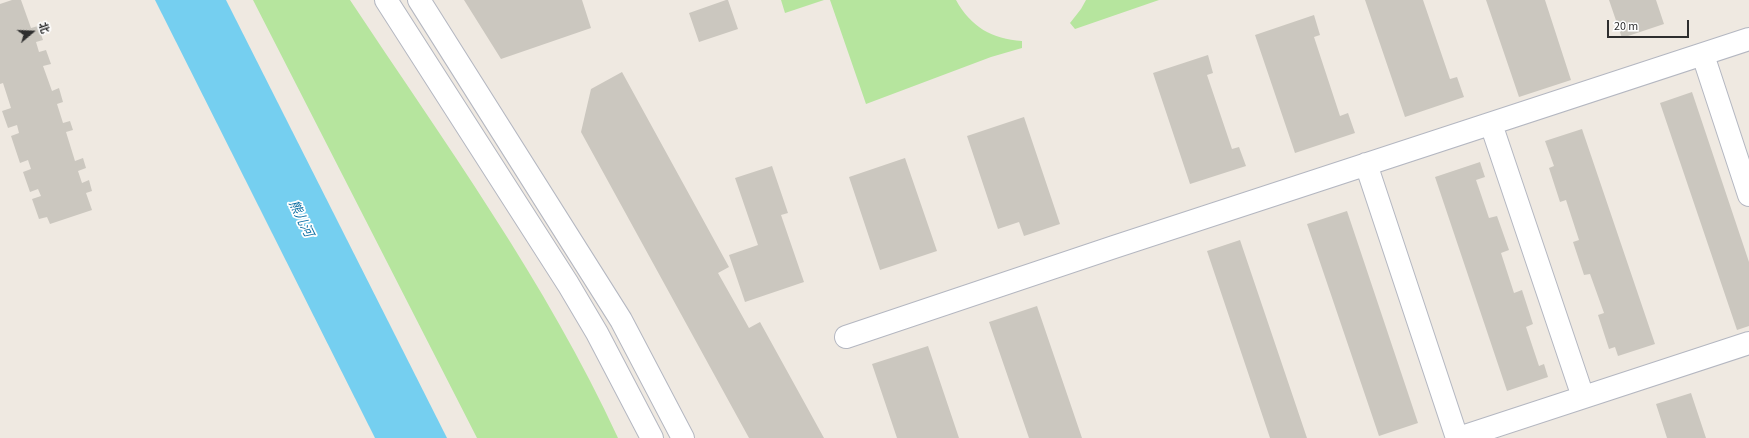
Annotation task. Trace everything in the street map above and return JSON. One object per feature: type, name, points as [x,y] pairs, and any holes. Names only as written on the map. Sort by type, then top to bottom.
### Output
[{"type":"street","points":[[386,0],[575,296],[597,333],[652,438]]},
{"type":"street","points":[[419,0],[618,313],[683,438]]},
{"type":"street","points":[[846,337],[1366,164],[1749,39]]},
{"type":"street","points":[[1702,55],[1749,195]]},
{"type":"street","points":[[1491,124],[1583,397]]},
{"type":"street","points":[[1366,164],[1458,438],[1749,343]]},
{"type":"green space","points":[[253,0],[350,0],[493,214],[527,269],[590,381],[618,438],[477,438]]},
{"type":"green space","points":[[781,0],[824,0],[785,13]]},
{"type":"green space","points":[[830,0],[956,0],[968,18],[983,30],[1001,38],[1022,41],[1022,48],[991,57],[866,104]]},
{"type":"green space","points":[[1086,0],[1159,0],[1075,29],[1070,23]]},
{"type":"water","name":"熊儿河","points":[[155,0],[226,0],[447,438],[375,438]]},
{"type":"building","points":[[12,0],[21,0],[31,28],[38,26],[43,40],[36,42],[39,52],[46,50],[51,64],[43,66],[52,91],[59,88],[63,102],[57,104],[63,123],[70,121],[73,130],[66,132],[75,161],[83,158],[86,168],[78,171],[82,183],[89,180],[92,191],[86,193],[92,210],[50,224],[47,217],[39,219],[32,199],[41,196],[38,189],[30,192],[23,172],[31,169],[28,160],[20,163],[11,136],[19,133],[17,125],[8,128],[2,111],[11,108],[3,83],[0,84],[0,4]]},
{"type":"building","points":[[464,0],[582,0],[591,28],[501,59]]},
{"type":"building","points":[[728,0],[738,29],[699,42],[689,13]]},
{"type":"building","points":[[1365,0],[1423,0],[1450,79],[1457,77],[1464,97],[1405,117]]},
{"type":"building","points":[[1486,0],[1545,0],[1571,80],[1519,97]]},
{"type":"building","points":[[1609,0],[1656,0],[1664,24],[1622,38]]},
{"type":"building","points":[[1314,15],[1320,35],[1314,37],[1340,116],[1348,113],[1355,133],[1295,153],[1255,35]]},
{"type":"building","points":[[1208,55],[1213,73],[1207,75],[1232,149],[1239,147],[1246,166],[1190,184],[1153,73]]},
{"type":"building","points":[[622,72],[729,267],[718,273],[749,328],[760,322],[824,438],[749,438],[581,132],[591,89]]},
{"type":"building","points":[[1692,92],[1749,262],[1749,326],[1737,330],[1660,103]]},
{"type":"building","points":[[1024,117],[1060,224],[1024,236],[1019,222],[998,229],[967,136]]},
{"type":"building","points":[[1582,129],[1655,344],[1618,356],[1615,347],[1609,349],[1598,315],[1604,313],[1590,274],[1584,275],[1573,242],[1579,240],[1566,200],[1560,202],[1549,168],[1554,166],[1545,141]]},
{"type":"building","points":[[905,158],[937,251],[880,270],[849,177]]},
{"type":"building","points":[[1480,162],[1485,177],[1476,180],[1489,218],[1497,216],[1509,250],[1501,253],[1514,293],[1522,290],[1533,324],[1526,327],[1539,366],[1544,364],[1548,377],[1507,391],[1435,177]]},
{"type":"building","points":[[772,166],[788,213],[781,215],[804,282],[745,302],[729,255],[758,245],[735,178]]},
{"type":"building","points":[[1347,211],[1418,423],[1379,436],[1307,224]]},
{"type":"building","points":[[1240,240],[1307,438],[1270,438],[1207,251]]},
{"type":"building","points":[[1037,306],[1082,438],[1029,438],[989,322]]},
{"type":"building","points":[[928,346],[959,438],[897,438],[872,364]]},
{"type":"building","points":[[1691,393],[1706,438],[1667,438],[1656,404]]}]
